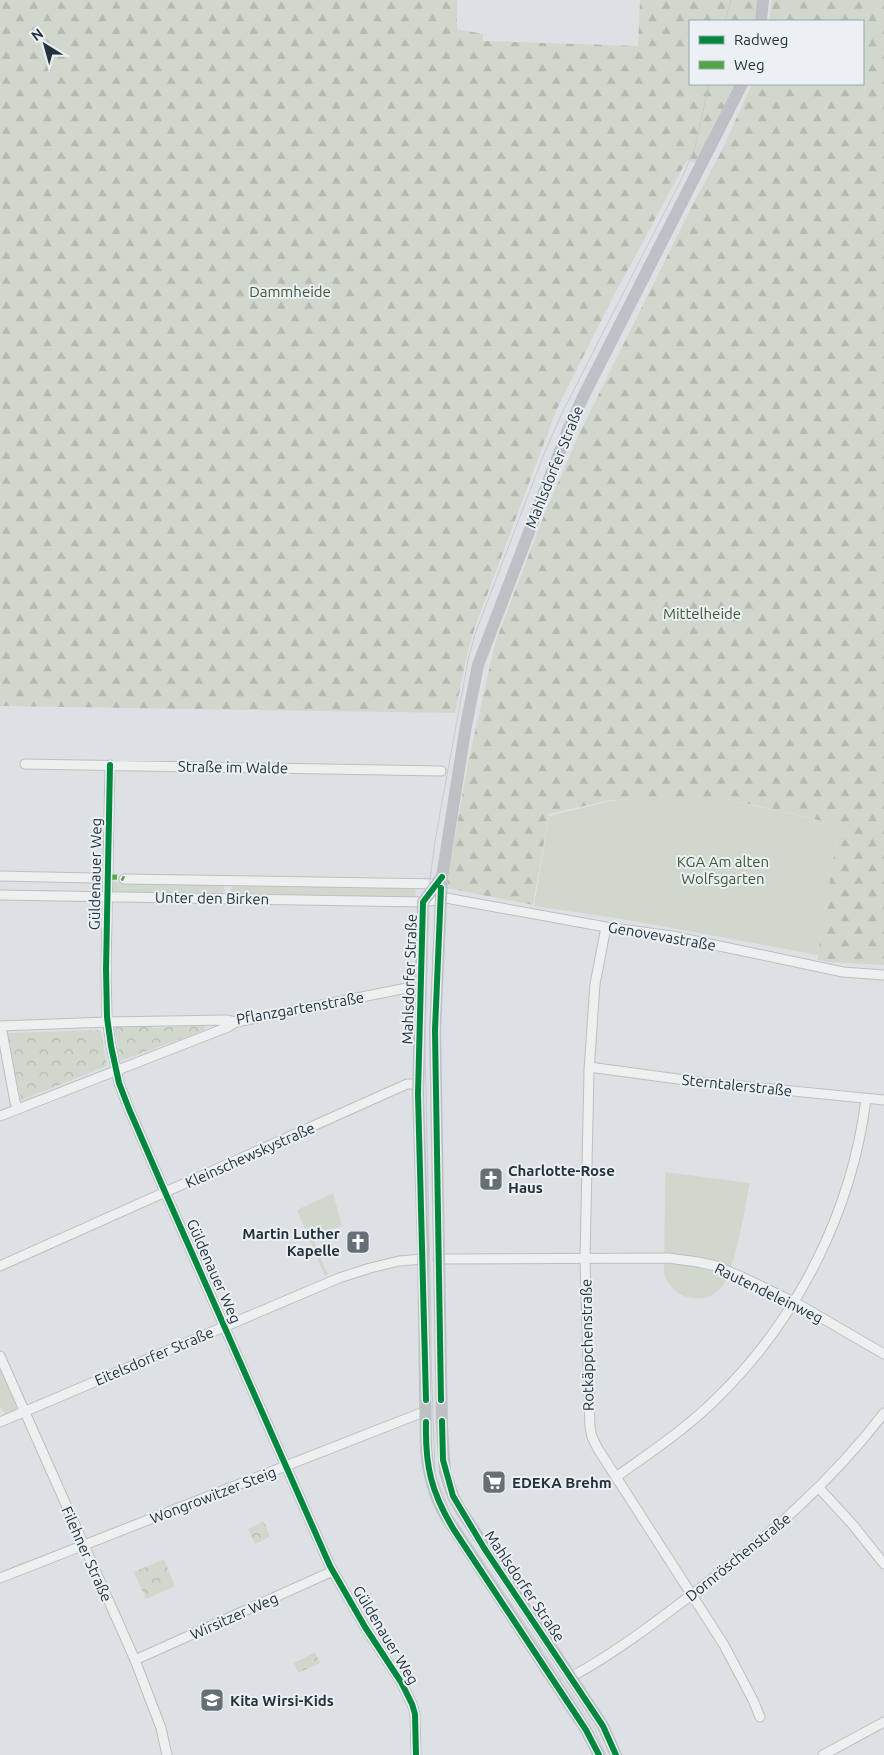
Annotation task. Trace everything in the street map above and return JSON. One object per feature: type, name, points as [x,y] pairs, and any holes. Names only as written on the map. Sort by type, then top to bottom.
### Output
[{"type":"main road","points":[[761,20],[763,0]]},
{"type":"main road","name":"Mahlsdorfer Straße","points":[[616,1755],[606,1731],[484,1548],[453,1496],[444,1460],[438,1258],[435,1030],[440,882],[471,696],[486,641],[568,430],[583,397],[741,85]]},
{"type":"main road","name":"Mahlsdorfer Straße","points":[[440,882],[423,902],[420,987],[418,1084],[427,1464],[439,1504],[454,1530],[586,1730],[599,1755]]},
{"type":"main road","points":[[423,1259],[438,1258]]},
{"type":"main road","points":[[426,1411],[442,1410]]},
{"type":"main road","points":[[557,1686],[571,1677]]},
{"type":"street","name":"Straße im Walde","points":[[25,764],[441,771]]},
{"type":"street","name":"Güldenauer Weg","points":[[110,765],[106,969],[107,1022],[116,1070],[128,1109],[333,1571],[365,1627],[401,1682],[412,1704],[415,1714],[416,1755]]},
{"type":"street","points":[[0,876],[92,878]]},
{"type":"street","name":"Unter den Birken","points":[[124,879],[440,882]]},
{"type":"street","name":"Unter den Birken","points":[[0,895],[423,902],[440,899]]},
{"type":"street","name":"Genovevastraße","points":[[440,899],[446,898],[672,936],[843,972],[884,975]]},
{"type":"street","name":"Rotkäppchenstraße","points":[[606,926],[595,984],[590,1067],[585,1259],[590,1427],[592,1437],[616,1477],[732,1659],[760,1717]]},
{"type":"street","name":"Pflanzgartenstraße","points":[[0,1026],[107,1022],[226,1020],[236,1022],[420,987]]},
{"type":"street","points":[[0,1116],[228,1027],[236,1022]]},
{"type":"street","points":[[0,1026],[18,1109]]},
{"type":"street","name":"Sterntalerstraße","points":[[590,1067],[700,1082],[884,1100]]},
{"type":"street","name":"Kleinschewskystraße","points":[[0,1266],[408,1084],[418,1084]]},
{"type":"street","points":[[616,1477],[668,1441],[718,1398],[750,1362],[794,1302],[820,1255],[842,1203],[857,1153],[866,1099]]},
{"type":"street","name":"Rautendeleinweg","points":[[438,1258],[668,1258],[698,1262],[726,1270],[794,1302],[884,1354]]},
{"type":"street","name":"Eitelsdorfer Straße","points":[[0,1422],[339,1278],[399,1261],[423,1259]]},
{"type":"street","name":"Filehner Straße","points":[[0,1356],[135,1660],[161,1728],[167,1755]]},
{"type":"street","name":"Wongrowitzer Steig","points":[[0,1578],[426,1411]]},
{"type":"street","name":"Dornröschenstraße","points":[[571,1677],[664,1616],[754,1545],[819,1488],[868,1435],[884,1413]]},
{"type":"street","points":[[819,1488],[853,1525],[884,1564]]},
{"type":"street","name":"Wirsitzer Weg","points":[[135,1660],[333,1571]]},
{"type":"street","points":[[823,1755],[884,1722]]},
{"type":"green space","name":"Dammheide","points":[[0,0],[457,0],[457,29],[483,34],[483,41],[638,46],[640,0],[759,0],[757,20],[689,20],[689,85],[738,85],[696,163],[687,160],[611,301],[556,411],[474,630],[455,713],[0,706]]},
{"type":"green space","name":"Mittelheide","points":[[772,0],[884,0],[884,965],[817,960],[839,825],[749,804],[699,797],[611,800],[549,814],[533,905],[446,888],[468,762],[495,643],[544,515],[580,432],[690,210],[721,152],[752,85],[864,85],[864,20],[769,20]]},
{"type":"green space","name":"KGA Am alten Wolfsgarten","points":[[698,795],[839,825],[818,955],[628,920],[534,906],[549,816],[611,801]]},
{"type":"green space","points":[[113,882],[223,885],[225,889],[223,894],[113,893]]},
{"type":"green space","points":[[233,885],[416,888],[415,899],[233,895],[230,890]]},
{"type":"green space","points":[[205,1025],[205,1030],[120,1061],[116,1027],[148,1026],[155,1028]]},
{"type":"green space","points":[[101,1030],[107,1066],[21,1100],[6,1033]]},
{"type":"green space","points":[[665,1172],[750,1183],[739,1239],[730,1269],[720,1289],[707,1297],[696,1299],[678,1293],[671,1287],[664,1275]]},
{"type":"green space","points":[[333,1193],[342,1226],[312,1236],[328,1275],[325,1276],[297,1210]]},
{"type":"green space","points":[[0,1364],[19,1406],[16,1411],[6,1415],[0,1407]]},
{"type":"green space","points":[[264,1521],[270,1537],[255,1544],[248,1529]]},
{"type":"green space","points":[[164,1559],[175,1586],[146,1599],[134,1572]]},
{"type":"green space","points":[[315,1652],[320,1663],[298,1673],[294,1663]]},
{"type":"tram line","points":[[725,20],[731,0]]},
{"type":"tram line","points":[[606,1755],[595,1729],[450,1512],[435,1474],[425,1049],[429,887],[435,841],[468,660],[475,634],[544,454],[563,411],[683,176],[695,147],[709,85]]},
{"type":"marked path","points":[[92,878],[120,877],[124,879]]},
{"type":"cycle path","points":[[110,765],[106,969],[107,1017],[119,1083],[330,1566],[365,1627],[401,1682],[412,1704],[415,1714],[416,1755]]},
{"type":"cycle path","points":[[426,1400],[418,1094],[423,902],[442,877]]},
{"type":"cycle path","points":[[441,888],[435,1030],[441,1400]]},
{"type":"cycle path","points":[[442,1421],[443,1460],[453,1496],[484,1548],[603,1726],[616,1755]]},
{"type":"cycle path","points":[[426,1422],[428,1465],[435,1491],[446,1516],[586,1730],[599,1755]]},
{"type":"place","name":"Charlotte-Rose Haus","points":[[491,1179]]},
{"type":"place","name":"Martin Luther Kapelle","points":[[358,1242]]},
{"type":"place","name":"EDEKA Brehm","points":[[494,1482]]},
{"type":"place","name":"Kita Wirsi-Kids","points":[[212,1700]]}]
